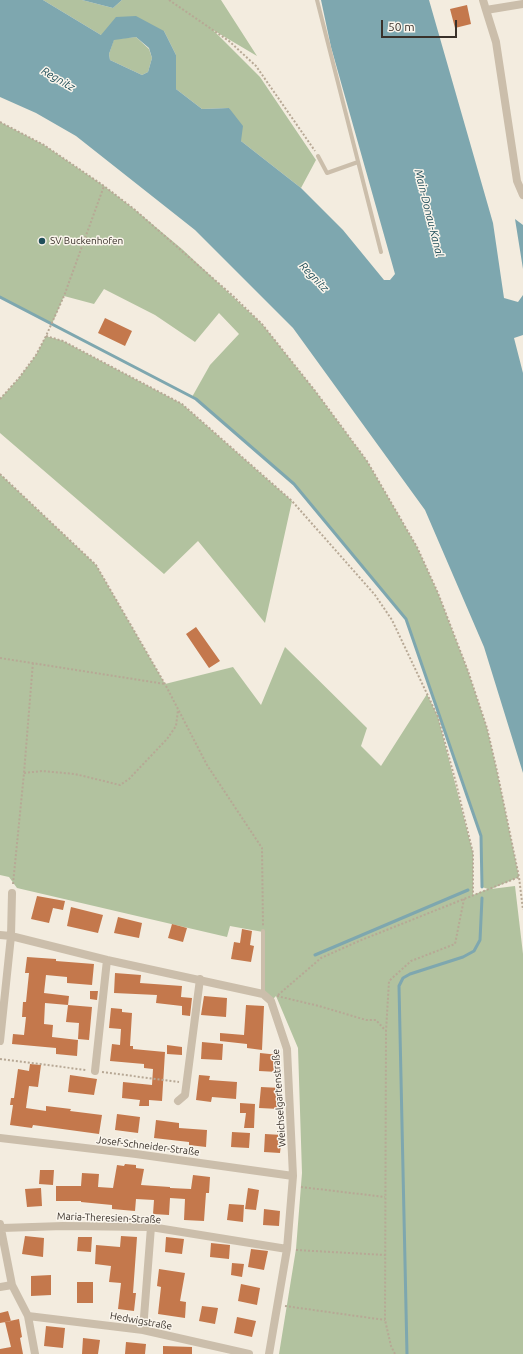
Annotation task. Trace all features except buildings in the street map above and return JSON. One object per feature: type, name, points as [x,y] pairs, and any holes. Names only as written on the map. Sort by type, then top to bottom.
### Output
[{"type":"street","points":[[483,0],[496,42],[517,181],[523,195]]},
{"type":"street","points":[[486,10],[523,4]]},
{"type":"street","points":[[0,1041],[11,936],[12,893]]},
{"type":"street","points":[[0,935],[11,936],[107,960],[200,979],[263,994]]},
{"type":"street","points":[[95,1071],[107,960]]},
{"type":"street","points":[[178,1101],[185,1095],[200,979]]},
{"type":"street","name":"Weichselgartenstraße","points":[[263,994],[271,1001],[287,1049],[293,1176],[287,1249],[269,1354]]},
{"type":"street","name":"Josef-Schneider-Straße","points":[[0,1138],[136,1154],[293,1176]]},
{"type":"street","points":[[1,1226],[12,1285],[28,1316],[35,1354]]},
{"type":"street","name":"Maria-Theresien-Straße","points":[[1,1226],[151,1227],[287,1249]]},
{"type":"street","points":[[143,1330],[151,1227]]},
{"type":"street","points":[[0,1287],[12,1285]]},
{"type":"street","name":"Hedwigstraße","points":[[28,1316],[143,1330],[249,1354]]},
{"type":"lane","points":[[317,0],[381,252]]},
{"type":"lane","points":[[318,156],[327,173],[358,162]]},
{"type":"lane","points":[[263,932],[263,994]]},
{"type":"path","points":[[169,0],[229,41],[256,66],[318,156]]},
{"type":"path","points":[[0,122],[44,145],[104,186],[134,209],[182,250],[262,324],[316,392],[367,461],[417,547],[438,593],[468,671],[487,728],[496,764],[519,878],[523,910]]},
{"type":"path","points":[[0,399],[19,378],[36,355],[46,336],[64,296],[104,186]]},
{"type":"path","points":[[46,336],[63,341],[182,404],[292,501],[375,595],[392,620],[438,717],[473,853],[473,895]]},
{"type":"path","points":[[0,474],[96,565],[165,684],[206,765],[262,848],[263,932]]},
{"type":"path","points":[[0,658],[165,684]]},
{"type":"path","points":[[12,893],[33,662]]},
{"type":"path","points":[[24,774],[42,770],[75,774],[120,785],[129,779],[167,739],[176,726],[178,710]]},
{"type":"path","points":[[386,1031],[376,1020],[366,1020],[319,1006],[276,996],[320,958],[464,898],[519,878]]},
{"type":"path","points":[[395,1354],[391,1346],[385,1320],[386,1031],[388,981],[411,960],[455,944],[464,898]]},
{"type":"path","points":[[0,1059],[186,1083]]},
{"type":"path","points":[[292,1186],[385,1197]]},
{"type":"path","points":[[287,1249],[385,1255]]},
{"type":"path","points":[[277,1306],[385,1320]]},
{"type":"green space","points":[[43,0],[82,0],[113,8],[122,0],[221,0],[257,56],[213,30],[260,77],[316,160],[301,188],[241,141],[229,108],[202,109],[176,89],[176,55],[164,31],[101,35]]},
{"type":"green space","points":[[136,37],[149,49],[152,58],[148,72],[142,75],[110,60],[109,54],[114,39]]},
{"type":"green space","points":[[0,122],[44,145],[104,186],[134,209],[182,249],[262,324],[316,392],[367,461],[417,547],[438,593],[468,671],[487,728],[519,877],[491,889],[515,886],[523,954],[523,1354],[279,1354],[296,1249],[302,1173],[298,1048],[276,996],[271,1001],[263,994],[263,932],[230,926],[227,937],[17,888],[9,877],[0,875],[0,474],[96,565],[165,684],[233,667],[261,705],[285,647],[367,728],[361,746],[381,766],[427,694],[438,717],[473,853],[473,895],[488,889],[482,887],[481,836],[406,619],[294,484],[192,397],[210,365],[239,334],[219,313],[195,342],[155,315],[104,289],[94,304],[64,296],[52,324],[0,298]]},
{"type":"green space","points":[[46,336],[63,341],[182,404],[292,501],[265,623],[198,541],[164,574],[0,433],[0,399],[19,378],[36,355]]},
{"type":"water","points":[[0,0],[43,0],[101,35],[116,17],[136,16],[164,31],[176,55],[176,89],[202,109],[229,108],[243,126],[241,141],[301,188],[343,230],[384,280],[390,280],[395,274],[331,47],[321,0],[429,0],[493,223],[504,298],[518,302],[523,295],[523,335],[514,338],[523,373],[523,773],[484,647],[425,510],[293,328],[195,230],[76,136],[36,113],[0,97]],"holes":[[[136,37],[149,48],[152,58],[148,72],[142,75],[110,60],[109,54],[114,40]]]},
{"type":"water","points":[[82,0],[122,0],[113,8]]},
{"type":"water","points":[[515,219],[523,225],[523,269]]},
{"type":"waterway","points":[[0,297],[196,399],[294,484],[406,619],[481,836],[482,887]]},
{"type":"waterway","points":[[315,955],[468,890]]},
{"type":"waterway","points":[[407,1354],[399,986],[403,978],[410,974],[463,957],[474,951],[480,940],[482,898]]},
{"type":"place","name":"SV Buckenhofen","points":[[42,241]]},
{"type":"water label","name":"Regnitz","points":[[58,79]]},
{"type":"water label","name":"Main-Donau-Kanal","points":[[429,213]]},
{"type":"water label","name":"Regnitz","points":[[314,277]]}]
